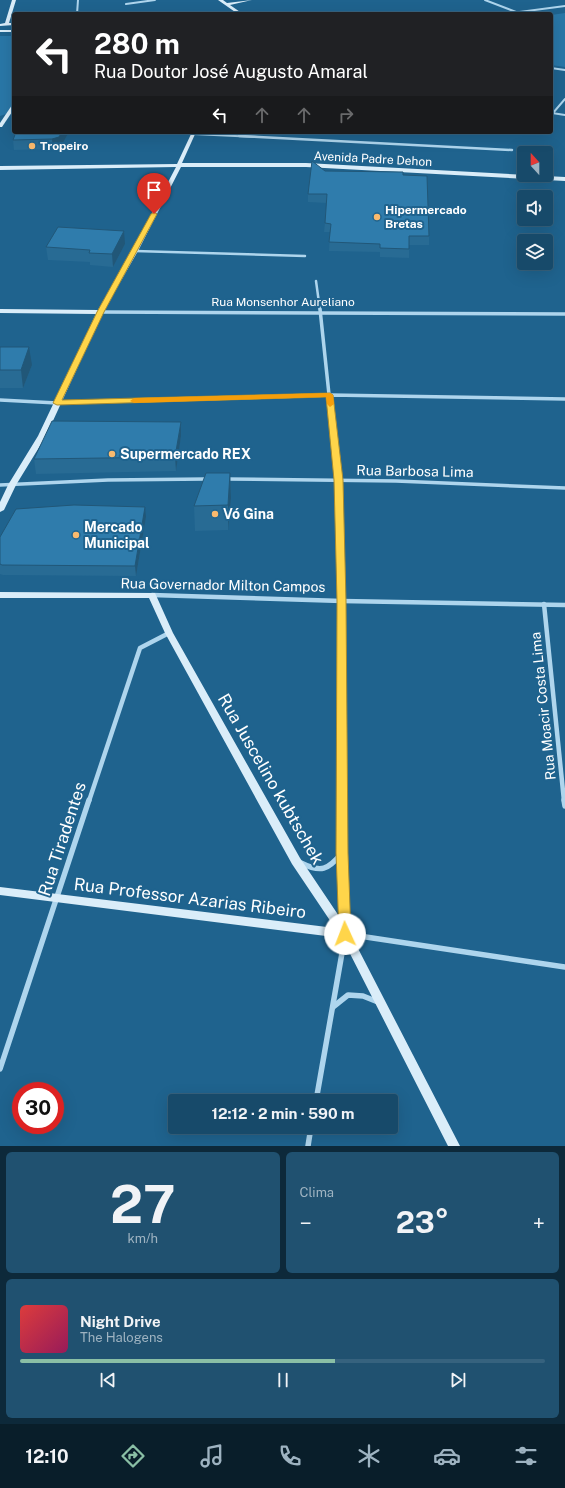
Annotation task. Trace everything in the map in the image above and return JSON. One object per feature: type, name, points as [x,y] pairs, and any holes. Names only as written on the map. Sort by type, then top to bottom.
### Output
[{"type":"main road","points":[[7,24],[14,0]]},
{"type":"main road","points":[[220,0],[238,12]]},
{"type":"main road","points":[[227,4],[250,0]]},
{"type":"main road","points":[[0,25],[12,24]]},
{"type":"main road","points":[[0,31],[12,30]]},
{"type":"main road","points":[[2,113],[12,108]]},
{"type":"main road","points":[[0,126],[12,108]]},
{"type":"main road","points":[[0,510],[12,485],[42,436],[100,312],[134,251],[194,134]]},
{"type":"main road","name":"Avenida Padre Dehon","points":[[0,168],[179,165],[306,165],[565,179]]},
{"type":"main road","name":"Rua Monsenhor Aureliano","points":[[0,311],[100,312]]},
{"type":"main road","name":"Rua Governador Milton Campos","points":[[0,595],[152,596]]},
{"type":"main road","name":"Rua Juscelino kubtschek","points":[[152,596],[169,633],[296,861],[345,934],[454,1146]]},
{"type":"main road","name":"Rua Professor Azarias Ribeiro","points":[[0,891],[345,934]]},
{"type":"street","points":[[77,12],[78,0]]},
{"type":"street","points":[[126,4],[155,0]]},
{"type":"street","points":[[485,0],[516,12],[565,6]]},
{"type":"street","points":[[553,68],[565,70]]},
{"type":"street","points":[[553,112],[565,100]]},
{"type":"street","points":[[553,113],[565,115]]},
{"type":"street","points":[[213,134],[512,150]]},
{"type":"street","points":[[134,251],[305,256]]},
{"type":"street","points":[[316,281],[330,395],[338,480],[342,601],[342,853],[345,934],[317,1094]]},
{"type":"street","name":"Rua Monsenhor Aureliano","points":[[100,312],[565,314]]},
{"type":"street","points":[[0,400],[57,403],[330,395],[565,399]]},
{"type":"street","points":[[0,485],[108,480],[216,479]]},
{"type":"street","name":"Rua Barbosa Lima","points":[[224,479],[338,480],[486,484],[565,488]]},
{"type":"street","name":"Rua Governador Milton Campos","points":[[152,596],[565,605]]},
{"type":"street","name":"Rua Moacir Costa Lima","points":[[544,604],[565,806]]},
{"type":"street","name":"Rua Tiradentes","points":[[0,1069],[140,648],[169,633]]},
{"type":"street","points":[[296,861],[315,870],[332,866],[342,853]]},
{"type":"street","name":"Rua Professor Azarias Ribeiro","points":[[345,934],[565,967]]},
{"type":"street","points":[[332,1008],[348,995],[363,996],[380,1002]]},
{"type":"street","points":[[308,1146],[310,1134]]},
{"type":"shaded area","points":[[565,13],[565,67],[553,65],[553,15]]},
{"type":"shaded area","points":[[0,36],[12,36],[12,105],[6,114],[0,116]]},
{"type":"building","points":[[15,134],[61,134],[59,137],[52,139],[13,140]]},
{"type":"building","name":"Hipermercado Bretas","points":[[312,161],[325,171],[403,172],[403,175],[427,176],[429,236],[409,236],[409,249],[380,248],[380,244],[329,242],[331,224],[325,223],[327,194],[308,194]]},
{"type":"building","points":[[58,227],[124,231],[112,254],[89,253],[90,250],[46,247]]},
{"type":"building","points":[[0,347],[29,347],[21,370],[0,370]]},
{"type":"building","points":[[52,421],[181,422],[175,457],[34,459]]},
{"type":"building","points":[[206,473],[230,473],[228,505],[194,506]]},
{"type":"building","name":"Mercado Municipal","points":[[74,505],[145,507],[135,566],[0,564],[0,537],[16,509]]},
{"type":"slow traffic","points":[[134,401],[330,395],[330,404]]},
{"type":"place","name":"Tropeiro","points":[[32,146]]},
{"type":"place","name":"Hipermercado Bretas","points":[[377,217]]},
{"type":"place","name":"Supermercado REX","points":[[112,454]]},
{"type":"place","name":"Vó Gina","points":[[215,514]]},
{"type":"place","name":"Mercado Municipal","points":[[76,535]]},
{"type":"route","points":[[154,214],[100,312],[74,370],[57,403],[330,395],[338,480],[342,601],[342,853],[345,934]]}]
